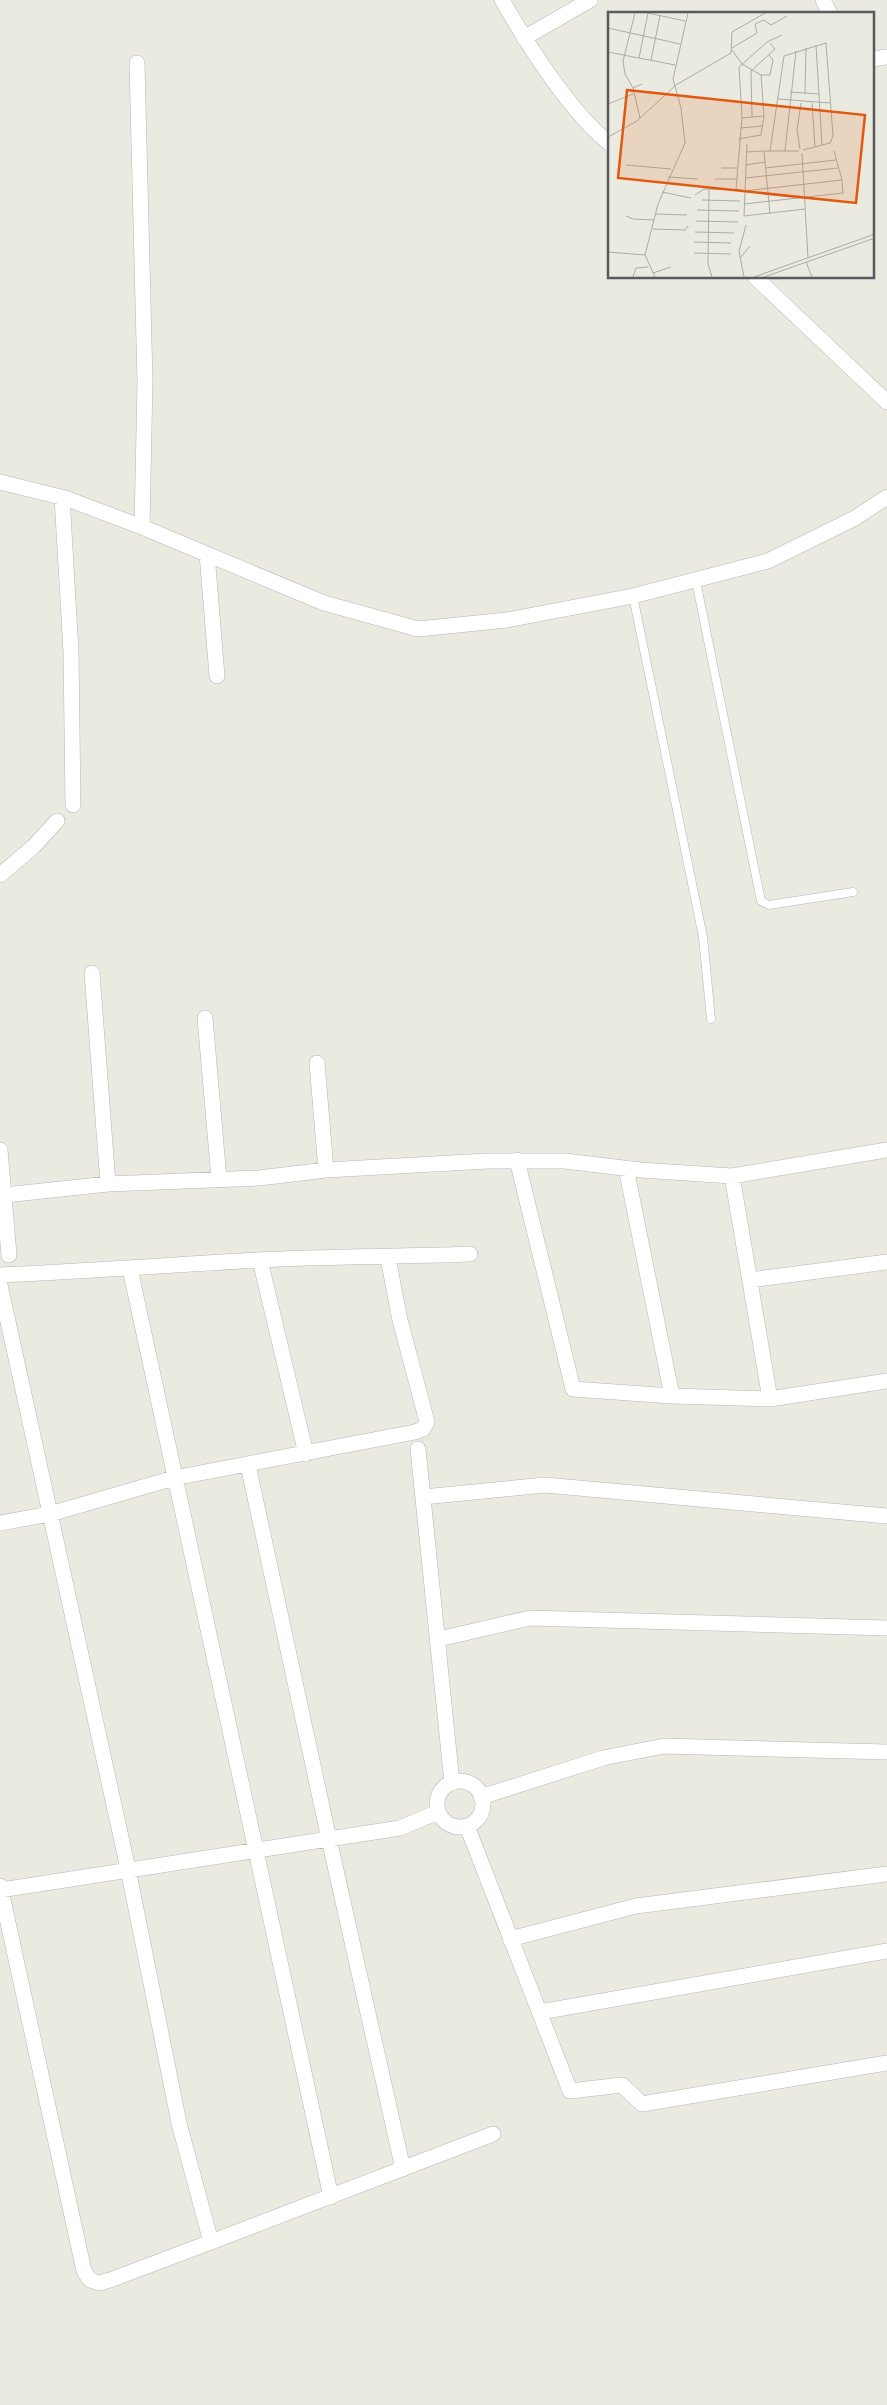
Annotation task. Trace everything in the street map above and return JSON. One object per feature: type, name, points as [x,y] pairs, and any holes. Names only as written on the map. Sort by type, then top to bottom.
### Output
[{"type":"street","points":[[502,0],[524,38],[589,127],[608,142]]},
{"type":"street","points":[[524,38],[590,0]]},
{"type":"street","points":[[823,0],[829,12]]},
{"type":"street","points":[[874,60],[887,56]]},
{"type":"street","points":[[137,63],[145,382],[142,527]]},
{"type":"street","points":[[757,279],[887,402]]},
{"type":"street","points":[[0,482],[62,497],[142,527],[324,603],[418,629],[507,620],[633,596],[768,561],[855,518],[887,497]]},
{"type":"street","points":[[62,497],[71,652],[73,805]]},
{"type":"street","points":[[206,554],[217,676]]},
{"type":"street","points":[[0,874],[33,847],[57,821]]},
{"type":"street","points":[[92,973],[108,1184]]},
{"type":"street","points":[[204,1018],[218,1180]]},
{"type":"street","points":[[317,1063],[326,1170]]},
{"type":"street","points":[[0,1150],[9,1255]]},
{"type":"street","points":[[5,1195],[108,1184],[259,1178],[326,1170],[517,1160],[565,1160],[626,1168],[732,1176],[887,1150]]},
{"type":"street","points":[[517,1160],[573,1389],[672,1396],[770,1399],[887,1381]]},
{"type":"street","points":[[626,1168],[672,1396]]},
{"type":"street","points":[[732,1176],[770,1399]]},
{"type":"street","points":[[0,1274],[130,1269],[260,1260],[388,1258],[470,1254]]},
{"type":"street","points":[[0,1523],[50,1514],[174,1478],[306,1454],[415,1432],[423,1428],[427,1422],[400,1320],[388,1258]]},
{"type":"street","points":[[260,1260],[306,1454]]},
{"type":"street","points":[[750,1280],[887,1262]]},
{"type":"street","points":[[130,1269],[331,2196]]},
{"type":"street","points":[[0,1285],[128,1869],[179,2123],[210,2242]]},
{"type":"street","points":[[418,1448],[439,1640],[452,1783]]},
{"type":"street","points":[[248,1465],[403,2169]]},
{"type":"street","points":[[423,1497],[545,1485],[887,1516]]},
{"type":"street","points":[[439,1640],[530,1618],[887,1628]]},
{"type":"street","points":[[482,1797],[603,1758],[664,1746],[887,1752]]},
{"type":"street","points":[[461,1781],[470,1783],[482,1797],[483,1806],[480,1814],[475,1822],[467,1826],[458,1828],[449,1825],[442,1820],[438,1812],[438,1794],[444,1787],[452,1783],[461,1781]]},
{"type":"street","points":[[438,1812],[400,1828],[0,1889],[84,2271],[90,2280],[100,2283],[110,2280],[493,2134]]},
{"type":"street","points":[[467,1826],[570,2091],[622,2085],[642,2104],[887,2063]]},
{"type":"street","points":[[510,1940],[636,1906],[887,1874]]},
{"type":"street","points":[[540,2012],[887,1952]]},
{"type":"lane","points":[[696,581],[761,901],[769,905],[853,892]]},
{"type":"lane","points":[[633,596],[702,937],[711,1018]]}]
